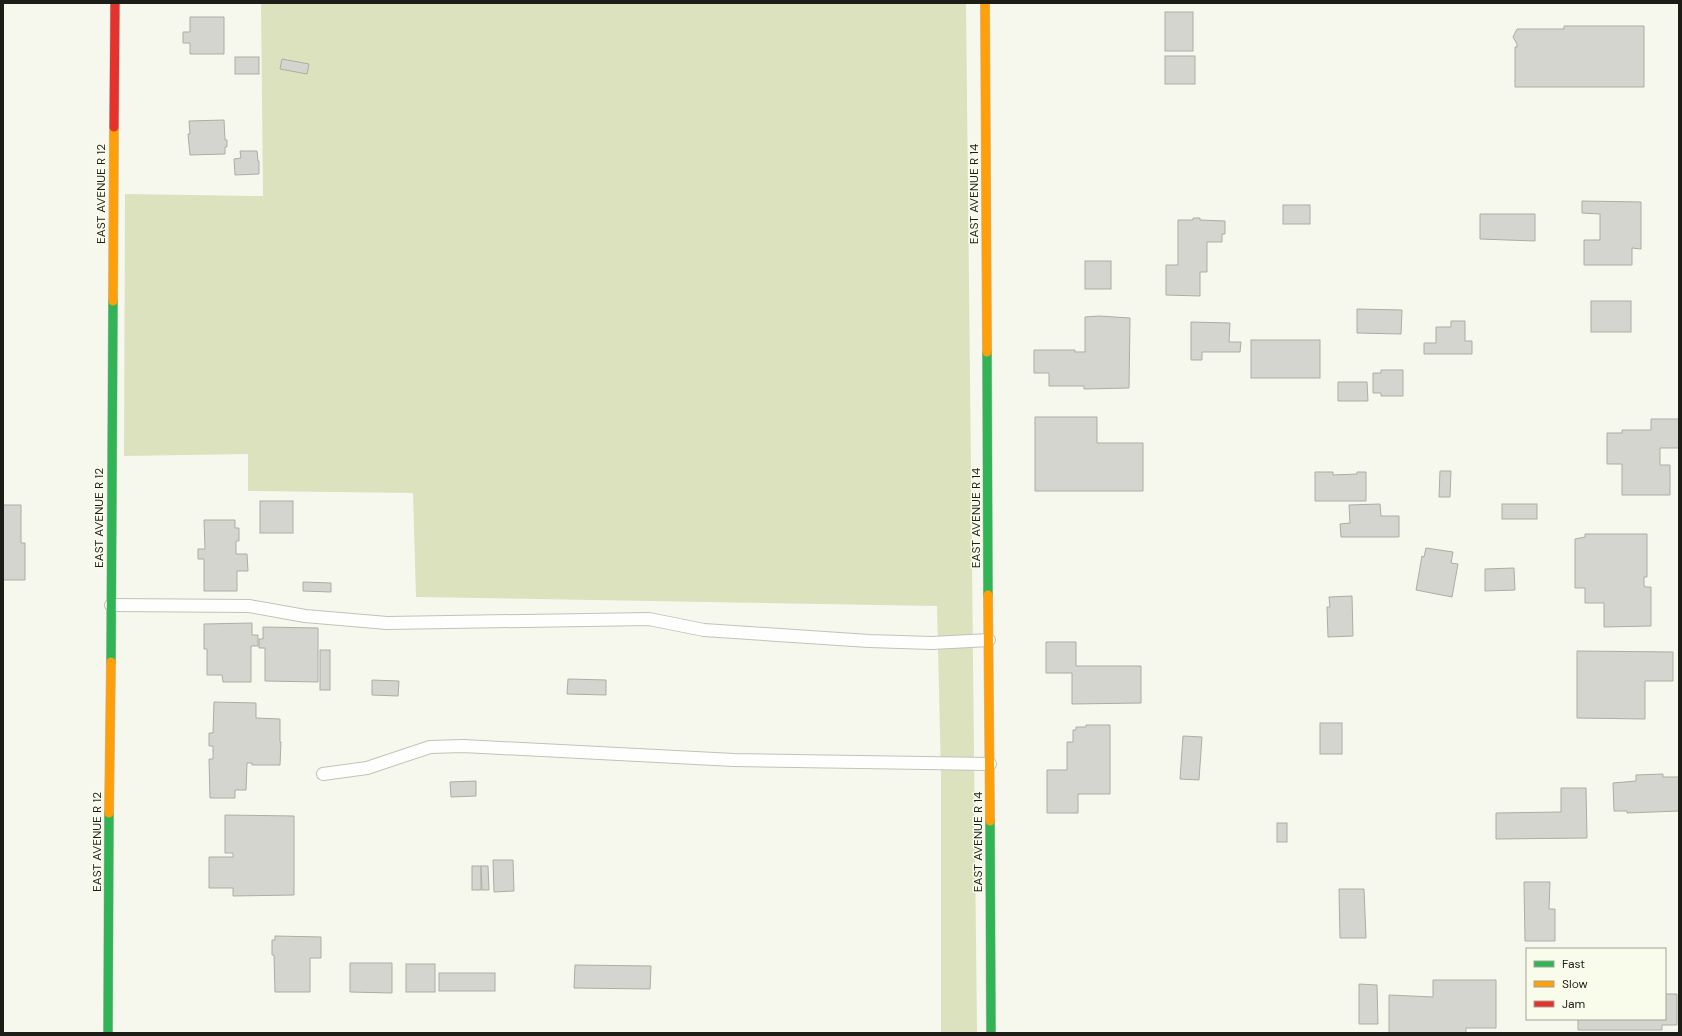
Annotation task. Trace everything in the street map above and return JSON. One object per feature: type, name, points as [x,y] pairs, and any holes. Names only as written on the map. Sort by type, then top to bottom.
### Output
[{"type":"street","name":"EAST AVENUE R 12","points":[[108,1033],[115,3]]},
{"type":"street","name":"EAST AVENUE R 14","points":[[985,3],[991,1033]]},
{"type":"lane","points":[[110,605],[249,606],[305,616],[387,624],[649,619],[704,630],[870,641],[932,643],[989,640]]},
{"type":"lane","points":[[323,774],[367,768],[430,747],[463,746],[734,760],[990,764]]},
{"type":"green space","points":[[261,3],[966,3],[977,1033],[941,1033],[941,775],[937,606],[416,597],[413,493],[248,491],[248,454],[124,456],[125,194],[263,196]]},
{"type":"building","points":[[1165,12],[1193,12],[1193,51],[1165,51]]},
{"type":"building","points":[[190,17],[224,17],[224,54],[190,54],[190,43],[183,43],[183,32],[190,32]]},
{"type":"building","points":[[1564,26],[1644,26],[1644,87],[1515,87],[1515,47],[1517,47],[1517,44],[1513,37],[1517,29],[1564,29]]},
{"type":"building","points":[[1165,56],[1195,56],[1195,84],[1165,84]]},
{"type":"building","points":[[235,57],[259,57],[259,74],[235,74]]},
{"type":"building","points":[[282,59],[309,64],[307,74],[280,69]]},
{"type":"building","points":[[224,120],[225,140],[227,140],[225,154],[190,155],[188,134],[190,134],[189,121]]},
{"type":"building","points":[[240,151],[257,151],[259,174],[235,175],[234,159],[241,158]]},
{"type":"building","points":[[1582,201],[1641,202],[1641,249],[1632,248],[1632,265],[1584,265],[1584,240],[1600,240],[1600,214],[1582,213]]},
{"type":"building","points":[[1283,205],[1310,205],[1310,224],[1283,224]]},
{"type":"building","points":[[1480,214],[1535,214],[1535,241],[1480,239]]},
{"type":"building","points":[[1193,218],[1200,218],[1200,220],[1225,221],[1225,234],[1222,234],[1222,242],[1207,242],[1207,272],[1200,272],[1200,296],[1166,295],[1166,265],[1178,265],[1178,220],[1193,220]]},
{"type":"building","points":[[1085,261],[1111,261],[1111,289],[1085,289]]},
{"type":"building","points":[[1591,301],[1631,301],[1631,332],[1591,332]]},
{"type":"building","points":[[1357,309],[1402,310],[1401,334],[1357,333]]},
{"type":"building","points":[[1099,316],[1130,318],[1129,388],[1084,389],[1084,386],[1049,386],[1049,373],[1034,373],[1034,350],[1075,350],[1075,352],[1085,352],[1085,317]]},
{"type":"building","points":[[1451,321],[1465,321],[1465,341],[1472,341],[1472,354],[1424,354],[1424,343],[1436,343],[1436,327],[1451,327]]},
{"type":"building","points":[[1191,322],[1230,323],[1229,342],[1241,342],[1240,352],[1202,352],[1202,360],[1191,360]]},
{"type":"building","points":[[1251,340],[1320,340],[1320,378],[1251,378]]},
{"type":"building","points":[[1381,370],[1403,370],[1403,396],[1381,396],[1381,393],[1373,393],[1373,373],[1381,373]]},
{"type":"building","points":[[1338,382],[1367,382],[1368,401],[1338,401]]},
{"type":"building","points":[[1035,417],[1097,417],[1097,443],[1143,443],[1143,491],[1035,491]]},
{"type":"building","points":[[1651,419],[1679,419],[1679,448],[1660,448],[1660,465],[1670,465],[1670,495],[1622,495],[1622,464],[1607,464],[1607,433],[1622,433],[1622,430],[1651,430]]},
{"type":"building","points":[[1440,471],[1451,471],[1450,497],[1439,497]]},
{"type":"building","points":[[1315,472],[1333,472],[1333,475],[1366,472],[1366,501],[1315,501]]},
{"type":"building","points":[[260,501],[293,501],[293,533],[260,533]]},
{"type":"building","points":[[1380,504],[1381,516],[1399,516],[1399,537],[1341,537],[1340,524],[1350,523],[1349,505]]},
{"type":"building","points":[[1502,504],[1537,504],[1537,519],[1502,519]]},
{"type":"building","points":[[3,505],[21,505],[21,543],[25,543],[25,580],[3,580]]},
{"type":"building","points":[[204,520],[235,520],[235,528],[239,528],[239,541],[236,541],[236,554],[247,554],[248,571],[237,571],[237,591],[204,591],[204,559],[198,559],[198,549],[205,549]]},
{"type":"building","points":[[1585,534],[1647,534],[1647,577],[1644,577],[1644,585],[1645,587],[1651,587],[1651,626],[1604,627],[1604,603],[1585,603],[1585,588],[1575,588],[1575,539],[1585,537]]},
{"type":"building","points":[[1426,548],[1453,552],[1451,563],[1458,564],[1452,597],[1416,590],[1422,556],[1424,557]]},
{"type":"building","points":[[1514,568],[1515,590],[1485,591],[1485,569]]},
{"type":"building","points":[[303,582],[331,583],[331,592],[303,591]]},
{"type":"building","points":[[1352,596],[1353,636],[1328,637],[1327,607],[1330,607],[1329,597]]},
{"type":"building","points":[[252,623],[252,635],[258,635],[258,646],[251,646],[251,682],[223,682],[222,675],[207,675],[207,649],[204,649],[204,624]]},
{"type":"building","points":[[263,627],[318,628],[318,682],[265,681],[265,648],[259,648],[259,639],[263,639]]},
{"type":"building","points":[[1046,642],[1076,642],[1076,666],[1141,666],[1141,703],[1072,704],[1072,673],[1046,673]]},
{"type":"building","points":[[320,650],[330,650],[330,690],[320,690]]},
{"type":"building","points":[[1577,651],[1673,652],[1673,681],[1645,681],[1645,719],[1577,718]]},
{"type":"building","points":[[568,679],[606,680],[606,695],[567,694]]},
{"type":"building","points":[[372,680],[399,681],[398,696],[372,695]]},
{"type":"building","points":[[214,702],[256,703],[256,718],[280,719],[280,765],[252,765],[252,763],[247,763],[246,790],[235,790],[235,798],[210,798],[209,759],[213,759],[213,746],[209,746],[209,733],[213,733]]},
{"type":"building","points":[[1320,723],[1342,723],[1342,754],[1320,754]]},
{"type":"building","points":[[1086,725],[1110,725],[1110,794],[1078,794],[1078,813],[1047,813],[1047,770],[1067,770],[1067,742],[1073,742],[1073,730],[1076,730],[1076,727],[1086,727]]},
{"type":"building","points":[[1183,736],[1202,737],[1199,780],[1180,779]]},
{"type":"building","points":[[1663,774],[1663,777],[1679,777],[1679,811],[1627,813],[1627,811],[1614,811],[1613,783],[1636,781],[1636,775]]},
{"type":"building","points":[[476,781],[476,796],[451,797],[450,782]]},
{"type":"building","points":[[1561,788],[1586,788],[1587,838],[1496,839],[1496,813],[1561,812]]},
{"type":"building","points":[[225,815],[294,816],[294,895],[233,896],[233,888],[209,888],[209,857],[233,857],[233,853],[225,853]]},
{"type":"building","points":[[1277,823],[1287,823],[1287,842],[1277,842]]},
{"type":"building","points":[[493,860],[513,860],[514,891],[494,892]]},
{"type":"building","points":[[472,866],[481,866],[481,890],[472,890]]},
{"type":"building","points":[[481,866],[488,866],[489,890],[482,890]]},
{"type":"building","points":[[1524,882],[1550,882],[1549,909],[1555,909],[1555,941],[1525,941]]},
{"type":"building","points":[[1339,889],[1364,889],[1366,938],[1340,938]]},
{"type":"building","points":[[275,936],[321,937],[321,958],[310,958],[310,992],[275,992],[272,940],[275,940]]},
{"type":"building","points":[[350,963],[392,963],[392,993],[350,992]]},
{"type":"building","points":[[406,964],[435,964],[435,992],[406,992]]},
{"type":"building","points":[[575,965],[651,966],[650,989],[574,988]]},
{"type":"building","points":[[439,973],[495,973],[495,991],[439,991]]},
{"type":"building","points":[[1433,980],[1496,980],[1496,1028],[1466,1028],[1466,1033],[1389,1033],[1389,995],[1433,997]]},
{"type":"building","points":[[1359,984],[1377,985],[1378,1024],[1359,1024]]},
{"type":"building","points":[[1666,994],[1677,994],[1677,1025],[1662,1025],[1662,1030],[1578,1030],[1578,1020],[1666,1020]]},
{"type":"traffic: fast","points":[[111,662],[113,301]]},
{"type":"traffic: fast","points":[[987,352],[988,595]]},
{"type":"traffic: fast","points":[[108,1033],[109,813]]},
{"type":"traffic: fast","points":[[990,821],[991,1033]]},
{"type":"traffic: slow","points":[[985,3],[987,352]]},
{"type":"traffic: slow","points":[[113,301],[114,127]]},
{"type":"traffic: slow","points":[[988,595],[990,821]]},
{"type":"traffic: slow","points":[[109,813],[111,662]]},
{"type":"traffic: jam","points":[[114,127],[115,3]]}]
